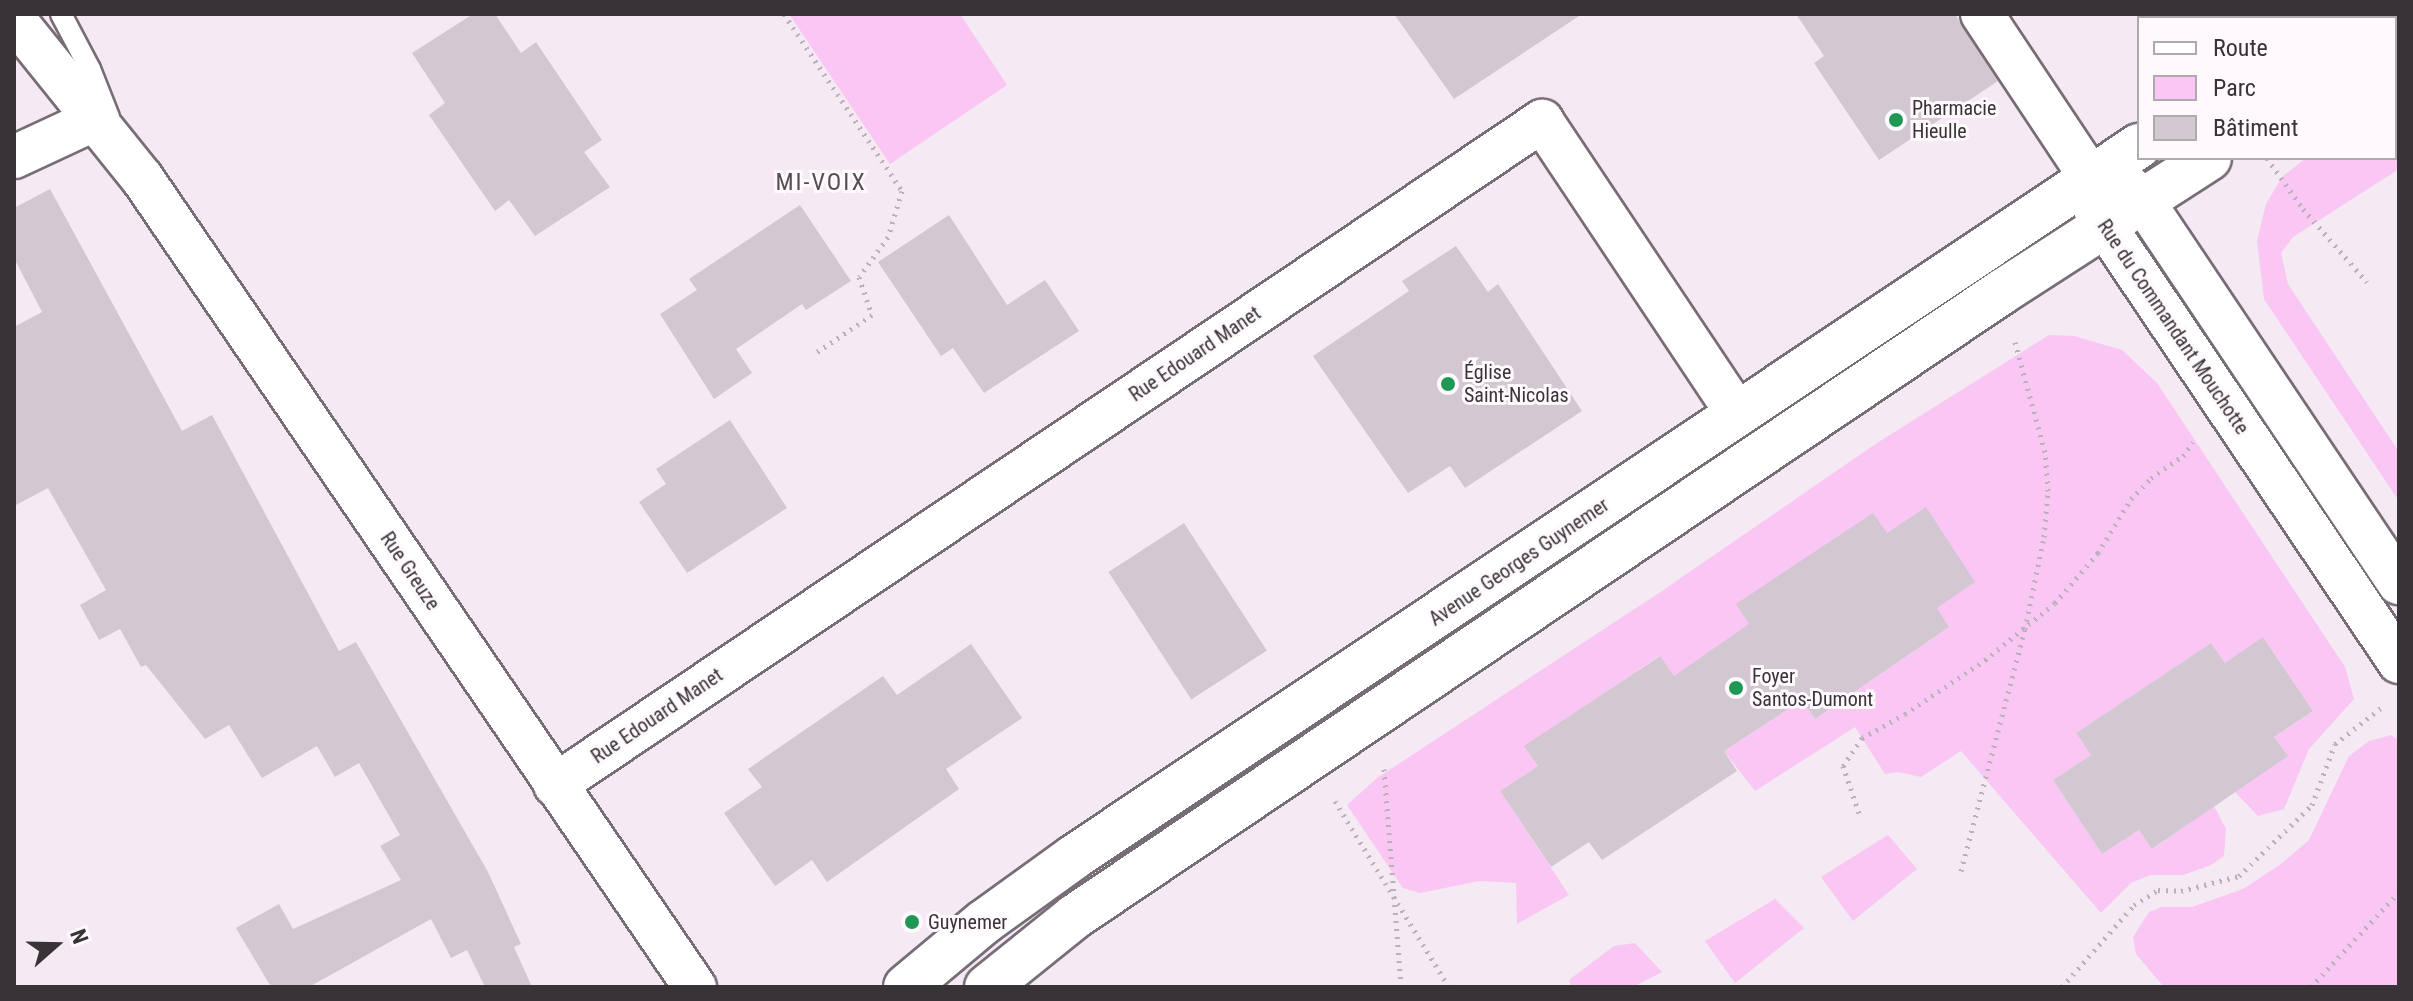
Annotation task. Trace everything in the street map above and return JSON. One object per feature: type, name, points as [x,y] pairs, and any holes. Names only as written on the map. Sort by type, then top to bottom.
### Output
[{"type":"street","points":[[1982,14],[2091,178],[2129,187],[2143,201],[2399,583]]},
{"type":"street","name":"Rue Greuze","points":[[14,19],[124,154],[695,987]]},
{"type":"street","points":[[14,157],[96,119]]},
{"type":"street","name":"Rue Edouard Manet","points":[[555,785],[1542,121],[1738,415]]},
{"type":"street","name":"Avenue Georges Guynemer","points":[[906,987],[984,922],[1074,857],[2137,147]]},
{"type":"street","points":[[987,987],[1074,917],[2003,291],[2206,160]]},
{"type":"street","name":"Rue du Commandant Mouchotte","points":[[2091,178],[2095,209],[2105,226],[2399,662]]},
{"type":"lane","name":"Rue Greuze","points":[[61,14],[90,69],[124,154]]},
{"type":"path","points":[[784,14],[902,191],[888,237],[859,277],[872,315],[817,352]]},
{"type":"path","points":[[2268,160],[2303,209],[2367,282]]},
{"type":"path","points":[[1961,871],[2025,629],[2044,537],[2048,491],[2045,452],[2003,291]]},
{"type":"path","points":[[1859,813],[1843,766],[1862,738],[1905,714],[2025,629],[2055,603],[2098,553],[2131,499],[2151,478],[2183,456],[2197,437]]},
{"type":"path","points":[[2062,987],[2134,905],[2158,890],[2181,891],[2239,876],[2312,805],[2335,744],[2388,703]]},
{"type":"path","points":[[1379,712],[1401,987]]},
{"type":"path","points":[[1309,760],[1393,891],[1449,987]]},
{"type":"path","points":[[2311,987],[2399,892]]},
{"type":"green space","points":[[789,14],[960,14],[1007,85],[890,164]]},
{"type":"green space","points":[[2397,96],[2399,169],[2293,237],[2281,253],[2288,284],[2399,452],[2399,501],[2264,299],[2257,241],[2266,204],[2282,177],[2303,160],[2397,160]]},
{"type":"green space","points":[[2049,335],[2074,336],[2122,350],[2157,383],[2345,667],[2354,699],[2309,749],[2284,809],[2258,816],[2235,792],[2287,755],[2274,737],[2313,711],[2264,638],[2225,663],[2211,643],[2076,733],[2091,755],[2053,780],[2102,854],[2139,830],[2153,849],[2214,806],[2226,829],[2224,856],[2211,865],[2183,875],[2150,875],[2131,883],[2101,913],[1961,751],[1921,777],[1898,772],[1885,774],[1855,727],[1755,791],[1724,751],[1802,700],[1815,719],[1949,627],[1937,608],[1925,508],[1674,676],[1659,656],[1525,746],[1538,766],[1500,791],[1569,895],[1517,924],[1516,883],[1479,881],[1420,893],[1403,888],[1347,805],[1377,778],[1659,593],[1877,443]]},
{"type":"green space","points":[[2391,735],[2399,741],[2399,987],[2164,987],[2136,954],[2133,937],[2149,912],[2162,907],[2192,907],[2243,889],[2281,864],[2309,840],[2349,756],[2369,741]]},
{"type":"green space","points":[[1888,835],[1917,869],[1853,921],[1821,877]]},
{"type":"green space","points":[[1775,899],[1804,928],[1735,983],[1705,941]]},
{"type":"green space","points":[[1635,943],[1662,972],[1633,987],[1571,987],[1569,980],[1614,946]]},
{"type":"building","points":[[473,14],[495,14],[521,53],[536,42],[602,140],[584,152],[610,187],[535,236],[509,200],[495,211],[429,115],[445,103],[412,53]]},
{"type":"building","points":[[1394,14],[1582,14],[1454,99]]},
{"type":"building","name":"Pharmacie Hieulle","points":[[1796,14],[1955,14],[1998,81],[1879,160],[1814,63],[1824,56]]},
{"type":"building","points":[[50,189],[182,431],[212,415],[339,651],[356,642],[488,872],[521,944],[514,947],[532,987],[485,987],[467,950],[451,958],[431,919],[309,987],[271,987],[236,928],[279,904],[293,929],[401,880],[380,846],[400,835],[359,763],[335,777],[317,746],[262,778],[229,725],[205,739],[146,665],[141,667],[120,629],[99,640],[80,605],[106,590],[48,488],[14,506],[14,327],[42,312],[14,258],[14,208]]},
{"type":"building","points":[[800,205],[851,281],[806,310],[802,304],[736,349],[752,373],[714,399],[660,314],[697,290],[689,279]]},
{"type":"building","points":[[949,215],[1007,305],[1045,280],[1079,331],[984,393],[953,348],[941,356],[878,262]]},
{"type":"building","name":"Église Saint-Nicolas","points":[[1456,246],[1488,292],[1498,284],[1582,411],[1465,488],[1450,466],[1408,493],[1313,356],[1409,291],[1402,281]]},
{"type":"building","points":[[730,420],[787,508],[687,573],[639,502],[666,484],[656,469]]},
{"type":"building","name":"Foyer Santos-Dumont","points":[[1926,507],[1975,582],[1937,608],[1949,627],[1815,719],[1802,700],[1724,751],[1737,771],[1602,860],[1589,842],[1551,867],[1500,791],[1538,766],[1524,746],[1660,656],[1674,676],[1749,624],[1736,604],[1873,513],[1887,533]]},
{"type":"building","points":[[1184,523],[1267,650],[1191,699],[1109,572]]},
{"type":"building","points":[[2263,637],[2313,711],[2274,737],[2288,756],[2152,849],[2139,830],[2102,854],[2053,780],[2091,755],[2076,733],[2211,643],[2225,663]]},
{"type":"building","points":[[971,644],[1022,718],[946,769],[959,789],[827,882],[812,860],[775,886],[724,813],[762,787],[748,769],[883,676],[897,695]]},
{"type":"place","name":"Pharmacie Hieulle","points":[[1896,120]]},
{"type":"place","name":"Église Saint-Nicolas","points":[[1448,384]]},
{"type":"place","name":"Foyer Santos-Dumont","points":[[1736,688]]},
{"type":"place","name":"Guynemer","points":[[912,922]]},
{"type":"district","name":"MI-VOIX","points":[[821,183]]}]
